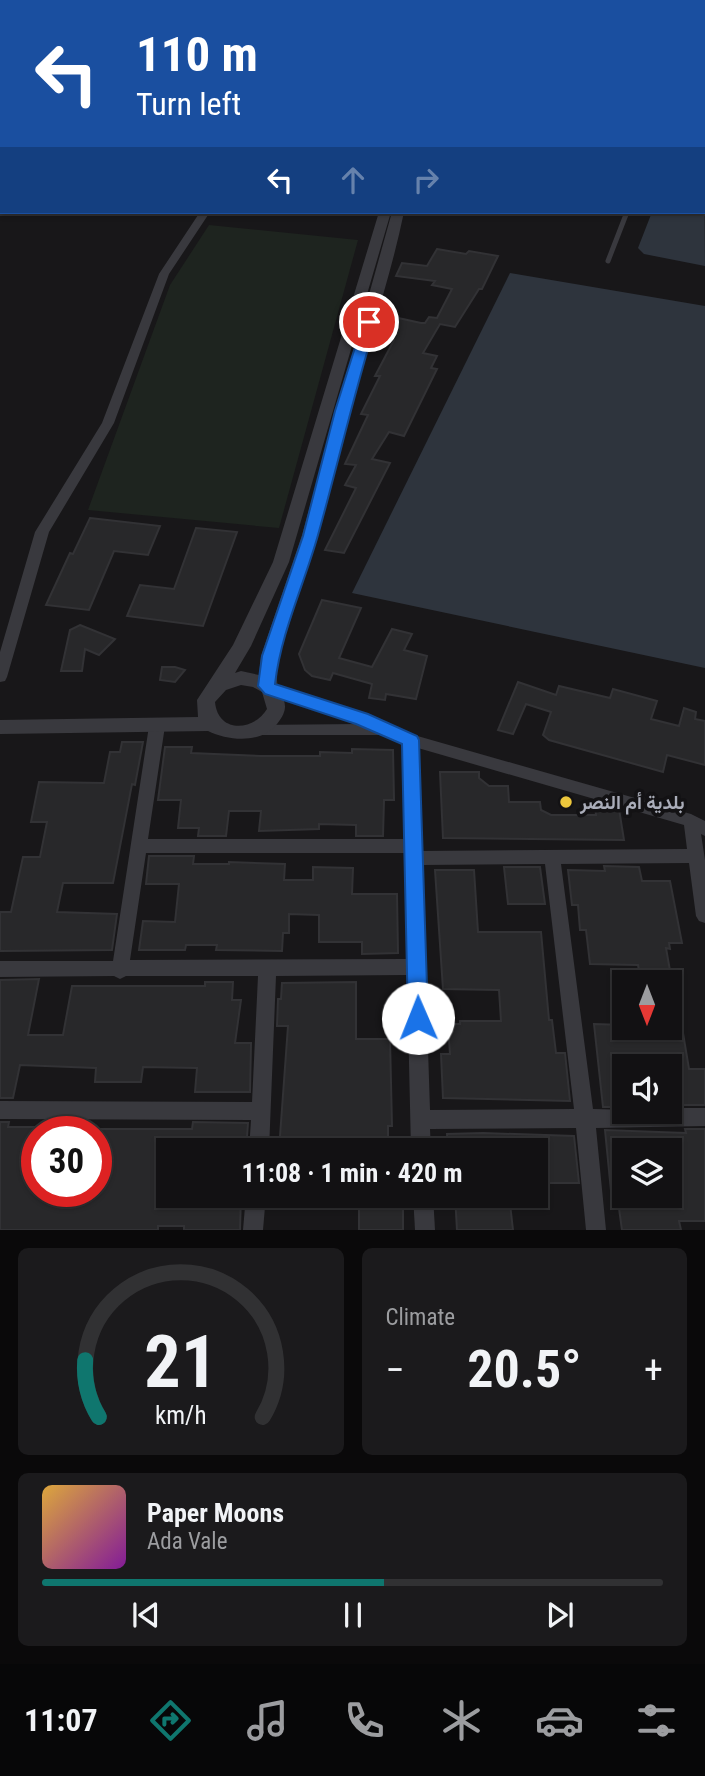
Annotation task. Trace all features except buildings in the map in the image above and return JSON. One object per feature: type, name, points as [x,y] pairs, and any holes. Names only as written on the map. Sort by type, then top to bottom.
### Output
[{"type":"street","points":[[0,677],[42,532],[108,423],[164,274],[204,214]]},
{"type":"street","points":[[219,685],[242,646],[281,562],[384,214]]},
{"type":"street","points":[[250,732],[260,728],[274,715],[277,706],[269,688],[270,656],[310,536],[398,214]]},
{"type":"street","points":[[212,724],[204,709],[211,691],[219,685],[241,678],[253,679],[269,688],[362,719],[410,740],[698,825],[695,856],[705,916]]},
{"type":"street","points":[[0,727],[212,724],[229,732],[385,729]]},
{"type":"street","points":[[120,971],[157,726]]},
{"type":"street","points":[[410,740],[421,1138]]},
{"type":"street","points":[[138,846],[552,856],[695,856]]},
{"type":"street","points":[[552,856],[585,1118],[596,1230]]},
{"type":"street","points":[[260,1138],[267,967]]},
{"type":"street","points":[[0,969],[120,971],[417,967]]},
{"type":"street","points":[[0,1110],[262,1111]]},
{"type":"street","points":[[420,1120],[705,1117]]},
{"type":"street","points":[[253,1230],[255,1208]]},
{"type":"street","points":[[424,1208],[425,1230]]},
{"type":"lane","points":[[608,261],[625,214]]},
{"type":"shaded area","points":[[651,214],[705,214],[705,266],[644,254],[638,248]]},
{"type":"shaded area","points":[[209,225],[358,240],[279,528],[88,510],[170,285]]},
{"type":"shaded area","points":[[510,273],[705,306],[705,668],[352,593]]},
{"type":"place","name":"بلدية أم النصر","points":[[566,802]]},
{"type":"route","points":[[369,322],[342,411],[310,536],[270,656],[267,686],[271,690],[362,719],[410,740],[418,1018]]}]
